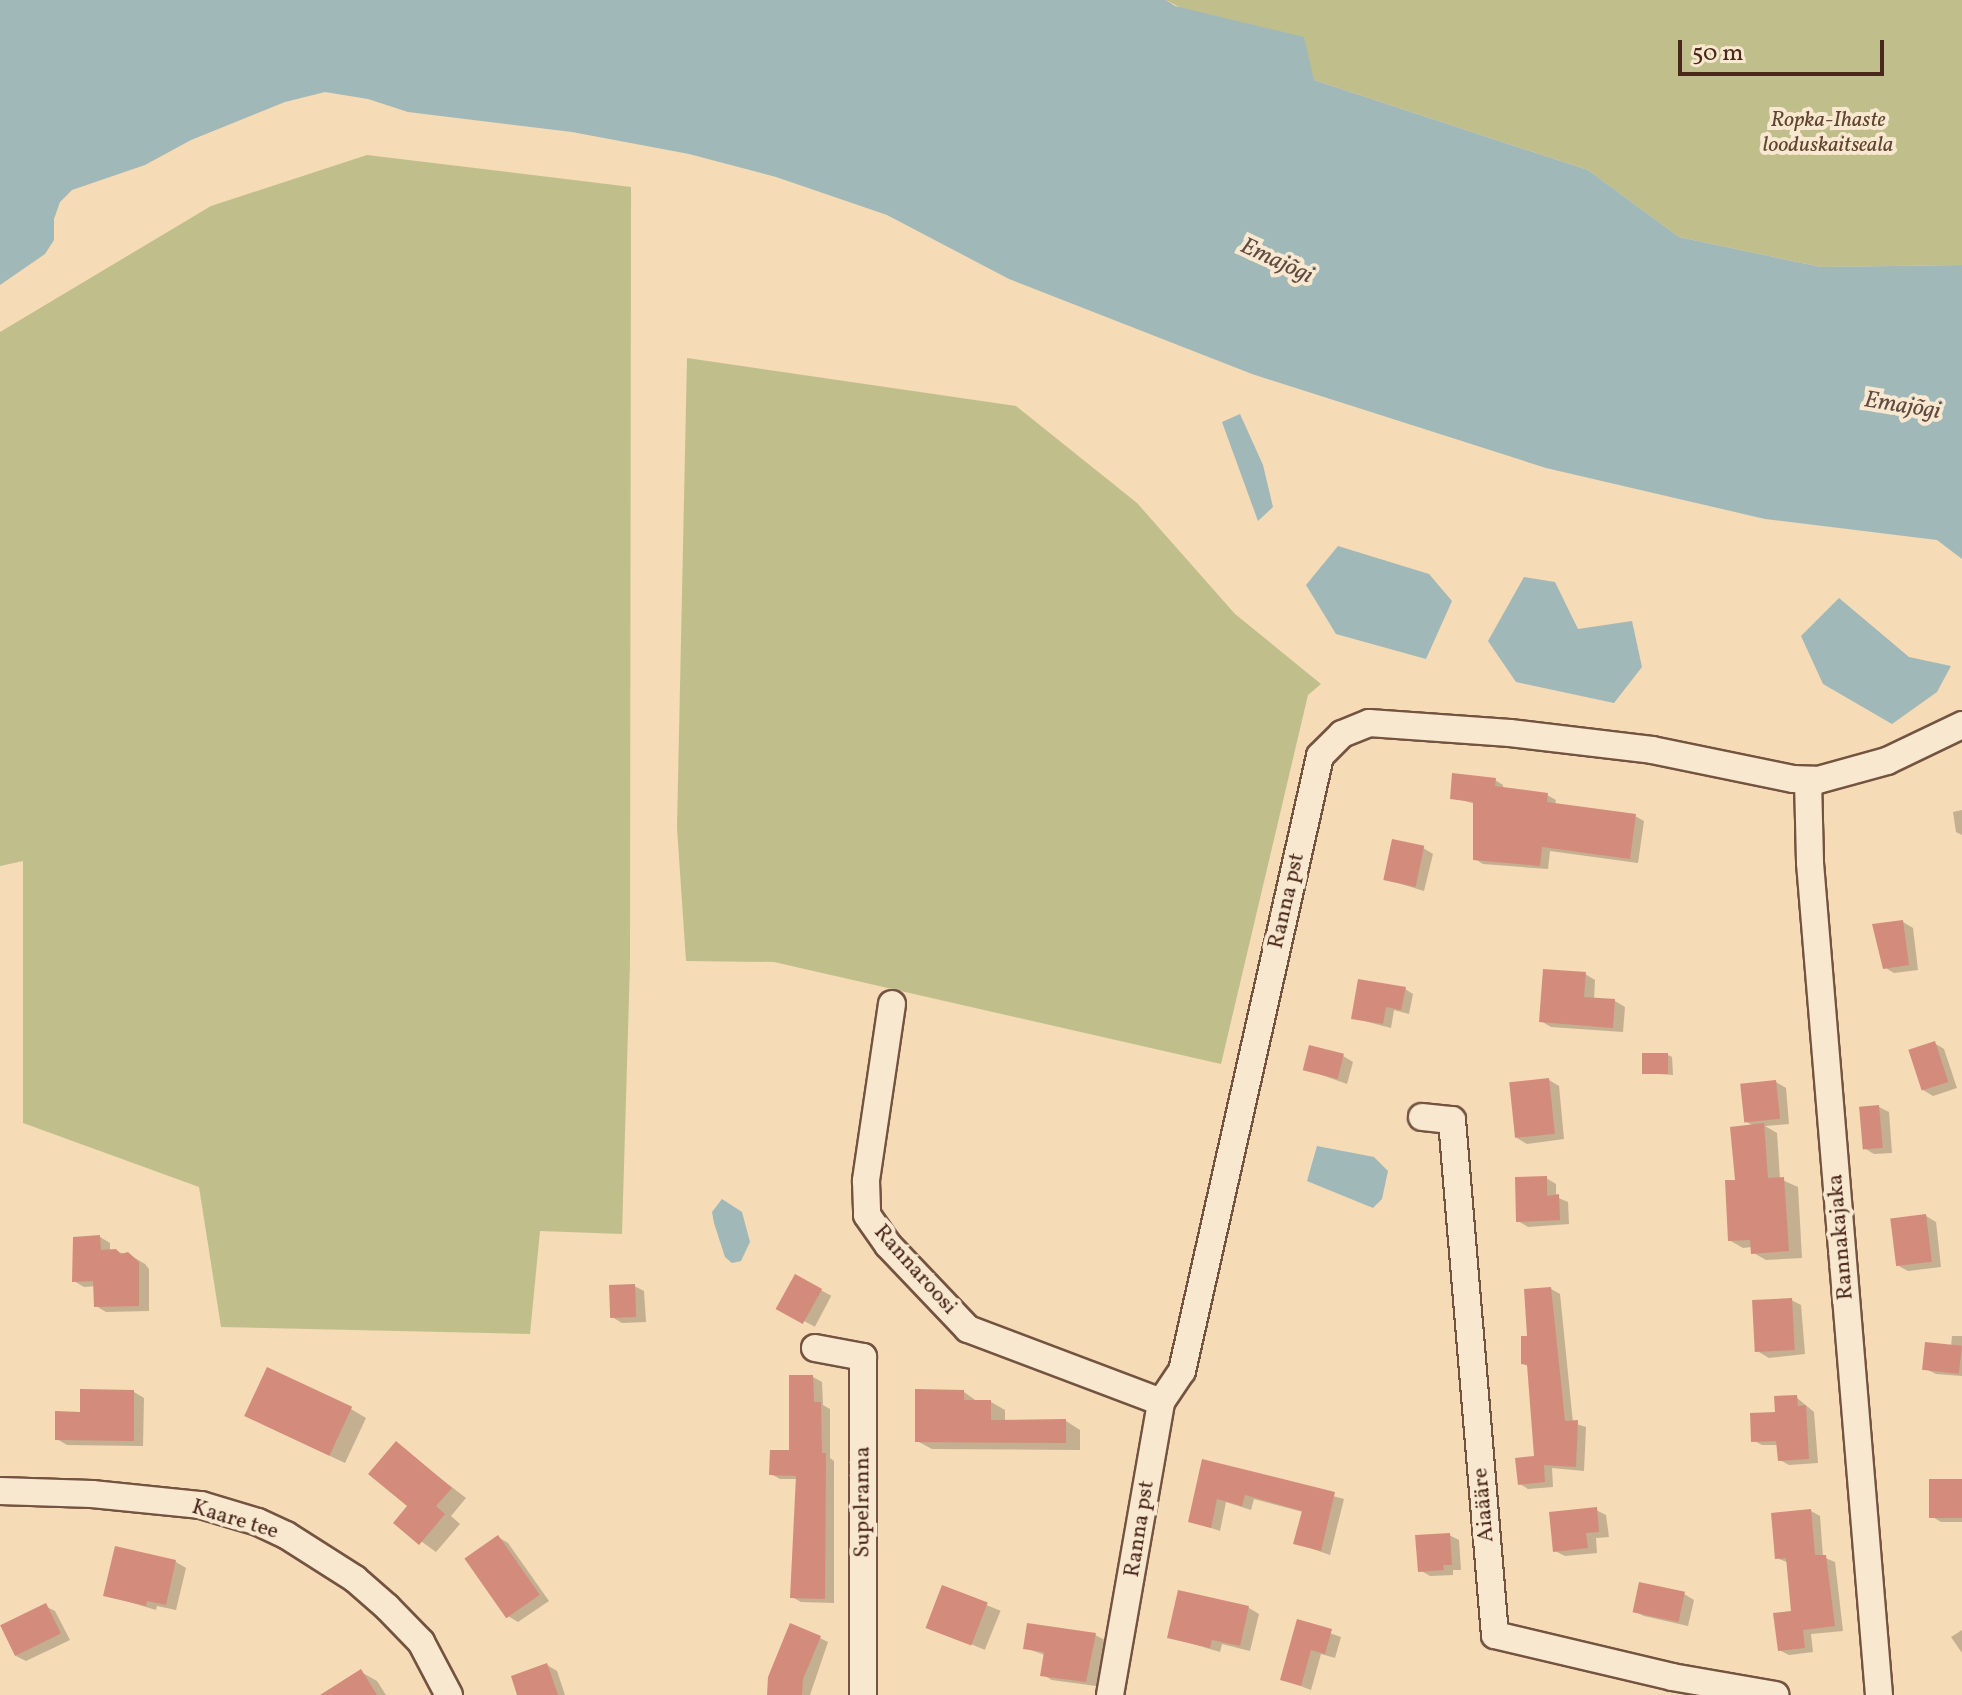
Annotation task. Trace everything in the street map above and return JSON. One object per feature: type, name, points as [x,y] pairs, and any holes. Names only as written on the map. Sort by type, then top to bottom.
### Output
[{"type":"street","name":"Ranna pst","points":[[1110,1695],[1161,1402],[1182,1371],[1320,756],[1342,734],[1369,723],[1510,733],[1652,750],[1808,780],[1887,761],[1962,725]]},
{"type":"street","name":"Rannakajaka","points":[[1808,780],[1811,876],[1879,1695]]},
{"type":"street","name":"Rannaroosi","points":[[892,1004],[866,1181],[867,1215],[888,1245],[968,1329],[1161,1402]]},
{"type":"street","name":"Aiaääre","points":[[1422,1117],[1452,1120],[1495,1635],[1672,1677],[1775,1695]]},
{"type":"street","name":"Supelranna","points":[[815,1348],[863,1357],[863,1695]]},
{"type":"street","name":"Kaare tee","points":[[0,1491],[92,1494],[201,1505],[258,1522],[286,1535],[355,1579],[387,1607],[421,1642],[449,1695]]},
{"type":"green space","name":"Ropka-Ihaste looduskaitseala","points":[[1166,0],[1962,0],[1962,265],[1821,267],[1679,237],[1588,170],[1314,80]]},
{"type":"green space","points":[[367,155],[631,187],[630,963],[622,1234],[540,1231],[530,1334],[221,1327],[199,1187],[23,1123],[23,861],[0,866],[0,332],[211,206]]},
{"type":"green space","points":[[687,358],[1016,406],[1137,503],[1235,614],[1321,684],[1308,695],[1221,1064],[774,962],[686,961],[677,828]]},
{"type":"water","name":"Emajõgi","points":[[0,0],[1166,0],[1175,6],[1304,37],[1314,80],[1588,170],[1679,237],[1821,267],[1962,265],[1962,559],[1937,540],[1765,519],[1546,468],[1252,374],[1009,279],[887,215],[776,177],[689,154],[572,132],[408,112],[368,99],[325,92],[285,102],[191,140],[145,165],[72,190],[60,202],[54,219],[54,240],[45,254],[0,285]]},
{"type":"water","points":[[1240,414],[1263,465],[1273,507],[1258,521],[1222,422]]},
{"type":"water","points":[[1338,546],[1429,574],[1452,601],[1426,659],[1336,634],[1306,585]]},
{"type":"water","points":[[1524,577],[1555,582],[1578,629],[1632,621],[1642,667],[1614,703],[1516,682],[1488,641]]},
{"type":"water","points":[[1839,598],[1909,657],[1951,666],[1937,692],[1892,724],[1823,684],[1801,636]]},
{"type":"water","points":[[1317,1146],[1374,1157],[1388,1171],[1382,1199],[1373,1208],[1307,1181]]},
{"type":"water","points":[[722,1199],[742,1212],[750,1242],[741,1261],[732,1263],[725,1257],[714,1223],[712,1212]]},
{"type":"building","points":[[1452,773],[1496,778],[1495,786],[1548,793],[1547,802],[1636,814],[1630,859],[1542,847],[1540,866],[1473,860],[1473,802],[1450,799]]},
{"type":"building","points":[[1392,839],[1424,846],[1416,887],[1383,880]]},
{"type":"building","points":[[1903,920],[1909,965],[1883,969],[1872,924]]},
{"type":"building","points":[[1543,969],[1586,972],[1584,997],[1615,999],[1613,1028],[1539,1022]]},
{"type":"building","points":[[1358,979],[1406,987],[1401,1010],[1386,1007],[1383,1024],[1351,1019]]},
{"type":"building","points":[[1935,1041],[1948,1082],[1922,1091],[1908,1050]]},
{"type":"building","points":[[1309,1045],[1344,1054],[1338,1079],[1303,1070]]},
{"type":"building","points":[[1642,1053],[1668,1053],[1668,1074],[1642,1074]]},
{"type":"building","points":[[1549,1078],[1555,1134],[1515,1138],[1509,1082]]},
{"type":"building","points":[[1776,1080],[1780,1119],[1744,1123],[1740,1084]]},
{"type":"building","points":[[1879,1105],[1883,1148],[1863,1150],[1859,1107]]},
{"type":"building","points":[[1764,1123],[1768,1178],[1784,1177],[1789,1251],[1751,1254],[1750,1240],[1728,1241],[1725,1180],[1735,1180],[1730,1127]]},
{"type":"building","points":[[1547,1176],[1547,1196],[1559,1194],[1560,1220],[1516,1222],[1515,1177]]},
{"type":"building","points":[[1926,1214],[1932,1262],[1896,1266],[1890,1218]]},
{"type":"building","points":[[100,1235],[101,1250],[116,1249],[121,1254],[128,1252],[139,1262],[139,1306],[94,1307],[93,1281],[72,1282],[73,1237]]},
{"type":"building","points":[[795,1274],[822,1289],[803,1324],[776,1309]]},
{"type":"building","points":[[635,1284],[636,1317],[610,1318],[609,1285]]},
{"type":"building","points":[[1551,1287],[1565,1421],[1578,1420],[1576,1467],[1544,1465],[1545,1482],[1518,1485],[1515,1458],[1534,1456],[1527,1365],[1521,1364],[1521,1336],[1527,1336],[1524,1289]]},
{"type":"building","points":[[1792,1298],[1795,1350],[1755,1352],[1752,1300]]},
{"type":"building","points":[[1925,1342],[1962,1346],[1959,1374],[1922,1370]]},
{"type":"building","points":[[267,1367],[352,1407],[329,1456],[244,1416]]},
{"type":"building","points":[[789,1375],[813,1375],[814,1402],[821,1402],[822,1453],[826,1453],[825,1599],[790,1598],[796,1476],[769,1475],[770,1450],[789,1450]]},
{"type":"building","points":[[80,1389],[134,1390],[134,1441],[55,1440],[55,1411],[80,1412]]},
{"type":"building","points":[[915,1389],[964,1390],[964,1400],[991,1400],[991,1420],[1066,1419],[1066,1443],[915,1442]]},
{"type":"building","points":[[1797,1395],[1798,1406],[1806,1405],[1809,1459],[1778,1461],[1776,1441],[1751,1442],[1750,1413],[1775,1412],[1774,1396]]},
{"type":"building","points":[[396,1441],[452,1488],[436,1506],[445,1514],[419,1545],[393,1523],[407,1506],[368,1474]]},
{"type":"building","points":[[1202,1459],[1335,1492],[1321,1551],[1293,1544],[1302,1511],[1245,1495],[1242,1506],[1217,1499],[1211,1528],[1188,1522]]},
{"type":"building","points":[[1929,1479],[1962,1479],[1962,1518],[1929,1518]]},
{"type":"building","points":[[1597,1507],[1599,1532],[1586,1533],[1588,1548],[1553,1552],[1549,1512]]},
{"type":"building","points":[[1811,1509],[1815,1555],[1826,1555],[1835,1626],[1803,1630],[1805,1648],[1778,1651],[1773,1613],[1791,1611],[1786,1558],[1775,1559],[1771,1513]]},
{"type":"building","points":[[1450,1533],[1452,1565],[1443,1565],[1444,1570],[1418,1572],[1415,1535]]},
{"type":"building","points":[[498,1535],[540,1595],[506,1618],[464,1559]]},
{"type":"building","points":[[115,1546],[176,1560],[166,1605],[147,1601],[146,1606],[103,1596]]},
{"type":"building","points":[[1639,1582],[1685,1592],[1679,1622],[1633,1612]]},
{"type":"building","points":[[942,1585],[988,1603],[971,1646],[926,1628]]},
{"type":"building","points":[[1178,1590],[1249,1606],[1240,1646],[1212,1640],[1210,1648],[1167,1638]]},
{"type":"building","points":[[46,1603],[61,1634],[15,1656],[0,1625]]},
{"type":"building","points":[[1297,1619],[1332,1629],[1325,1654],[1311,1650],[1301,1686],[1280,1680]]},
{"type":"building","points":[[790,1623],[821,1636],[803,1679],[802,1695],[767,1695],[768,1677]]},
{"type":"building","points":[[1027,1623],[1096,1633],[1086,1682],[1040,1676],[1044,1652],[1023,1649]]},
{"type":"building","points":[[547,1663],[558,1695],[517,1695],[511,1676]]},
{"type":"building","points":[[361,1669],[377,1695],[320,1695]]}]
